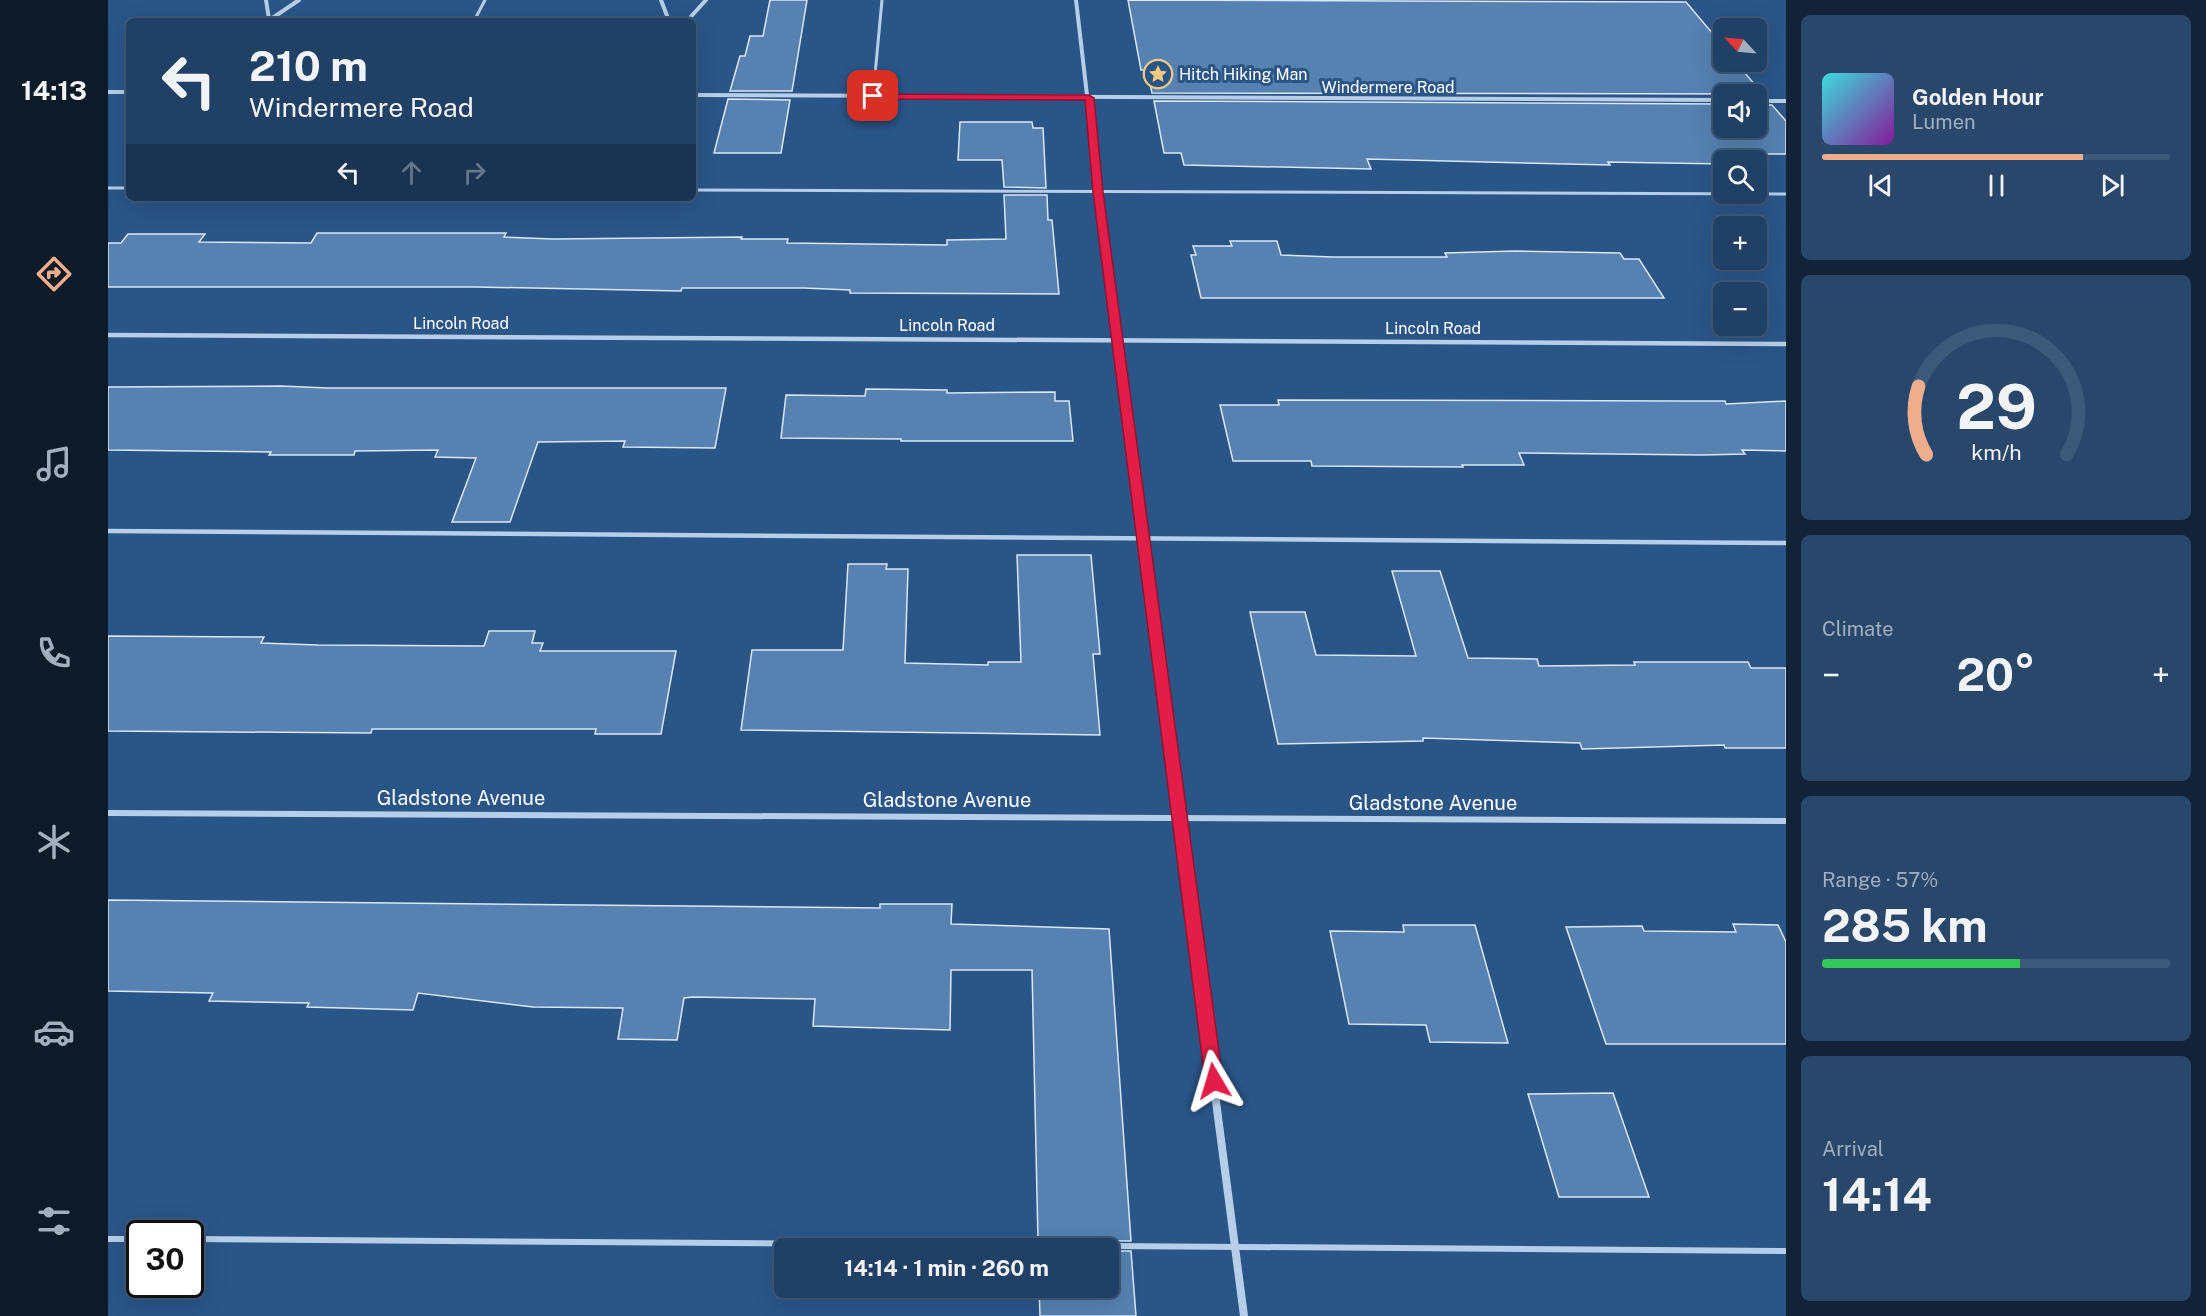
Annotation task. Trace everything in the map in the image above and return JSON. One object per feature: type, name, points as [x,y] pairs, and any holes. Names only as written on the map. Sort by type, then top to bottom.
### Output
[{"type":"street","points":[[266,0],[268,18]]},
{"type":"street","points":[[271,18],[299,0]]},
{"type":"street","points":[[662,0],[668,18]]},
{"type":"street","points":[[690,18],[706,0]]},
{"type":"street","points":[[1076,0],[1098,192],[1244,1316]]},
{"type":"street","points":[[108,92],[126,92]]},
{"type":"street","name":"Windermere Road","points":[[696,95],[1713,100]]},
{"type":"street","points":[[1767,100],[1786,101]]},
{"type":"street","name":"Lincoln Road","points":[[108,335],[1786,344]]},
{"type":"street","name":"Gladstone Avenue","points":[[108,813],[1786,821]]},
{"type":"lane","points":[[476,18],[485,0]]},
{"type":"lane","points":[[873,96],[882,0]]},
{"type":"lane","points":[[108,188],[126,188]]},
{"type":"lane","points":[[696,190],[1786,194]]},
{"type":"lane","points":[[108,531],[1786,543]]},
{"type":"lane","points":[[108,1239],[126,1239]]},
{"type":"lane","points":[[204,1239],[1786,1251]]},
{"type":"building","points":[[770,0],[807,0],[792,91],[730,91],[740,56],[745,56],[750,36],[763,36]]},
{"type":"building","points":[[1128,0],[1686,2],[1713,34],[1713,72],[1744,72],[1754,84],[1713,84],[1713,94],[1152,93],[1147,70],[1141,70]]},
{"type":"building","points":[[728,99],[790,100],[781,153],[714,153]]},
{"type":"building","points":[[1154,101],[1713,104],[1713,138],[1767,138],[1767,105],[1772,105],[1786,121],[1786,154],[1767,154],[1767,150],[1713,150],[1713,164],[1608,162],[1610,165],[1367,159],[1371,169],[1184,165],[1181,153],[1164,153]]},
{"type":"building","points":[[960,122],[1032,122],[1033,128],[1043,128],[1046,188],[1004,187],[1002,160],[958,160]]},
{"type":"building","points":[[1004,195],[1047,195],[1048,220],[1052,220],[1059,294],[850,293],[850,290],[804,288],[682,288],[681,291],[476,287],[108,287],[108,243],[121,243],[128,234],[205,234],[199,242],[311,243],[317,233],[506,233],[504,237],[553,239],[742,237],[741,239],[788,239],[787,243],[947,245],[947,240],[1006,239]]},
{"type":"building","points":[[1230,241],[1277,241],[1281,255],[1332,257],[1447,257],[1445,253],[1515,251],[1620,253],[1624,259],[1639,259],[1664,298],[1201,298],[1191,255],[1196,255],[1193,246],[1232,246]]},
{"type":"building","points":[[108,387],[726,388],[715,448],[623,447],[625,441],[538,442],[510,522],[452,522],[476,458],[435,457],[438,450],[355,451],[354,455],[269,455],[271,452],[108,450]]},
{"type":"building","points":[[866,389],[947,390],[947,393],[1055,392],[1055,401],[1069,401],[1073,441],[781,438],[786,395],[865,396]]},
{"type":"building","points":[[1278,400],[1725,401],[1726,404],[1786,401],[1786,451],[1742,450],[1745,454],[1702,455],[1519,453],[1524,465],[1462,465],[1463,467],[1312,466],[1311,461],[1233,461],[1220,405],[1279,405]]},
{"type":"building","points":[[1017,555],[1091,555],[1100,654],[1093,654],[1100,735],[741,730],[752,650],[843,650],[848,564],[887,564],[886,569],[908,569],[905,663],[988,665],[988,662],[1021,662]]},
{"type":"building","points":[[1392,571],[1440,571],[1468,658],[1537,659],[1539,666],[1635,665],[1634,662],[1748,662],[1751,668],[1786,668],[1786,748],[1725,748],[1724,745],[1582,749],[1580,743],[1423,738],[1423,741],[1278,744],[1250,612],[1305,612],[1316,655],[1416,656]]},
{"type":"building","points":[[489,631],[535,631],[532,643],[543,643],[540,651],[676,651],[661,734],[595,734],[596,729],[372,729],[371,733],[108,731],[108,636],[264,637],[261,643],[318,645],[484,646]]},
{"type":"building","points":[[108,900],[880,908],[880,904],[952,904],[951,924],[1109,929],[1131,1241],[1119,1241],[1119,1238],[1038,1238],[1032,970],[951,970],[950,1030],[813,1026],[815,999],[693,997],[684,998],[677,1040],[618,1039],[623,1008],[533,1007],[418,993],[413,1010],[307,1007],[309,1003],[209,1001],[213,993],[108,991]]},
{"type":"building","points":[[1733,924],[1778,925],[1786,942],[1786,1044],[1606,1044],[1566,927],[1642,926],[1644,931],[1736,932]]},
{"type":"building","points":[[1403,925],[1475,925],[1508,1043],[1430,1042],[1426,1025],[1349,1024],[1330,931],[1404,932]]},
{"type":"building","points":[[1613,1093],[1649,1197],[1559,1197],[1528,1094]]},
{"type":"building","points":[[1119,1251],[1131,1251],[1136,1316],[1040,1316],[1039,1298],[1119,1298]]},
{"type":"place","name":"Hitch Hiking Man","points":[[1158,74]]},
{"type":"route","points":[[873,96],[1089,98],[1098,192],[1214,1081]]}]
